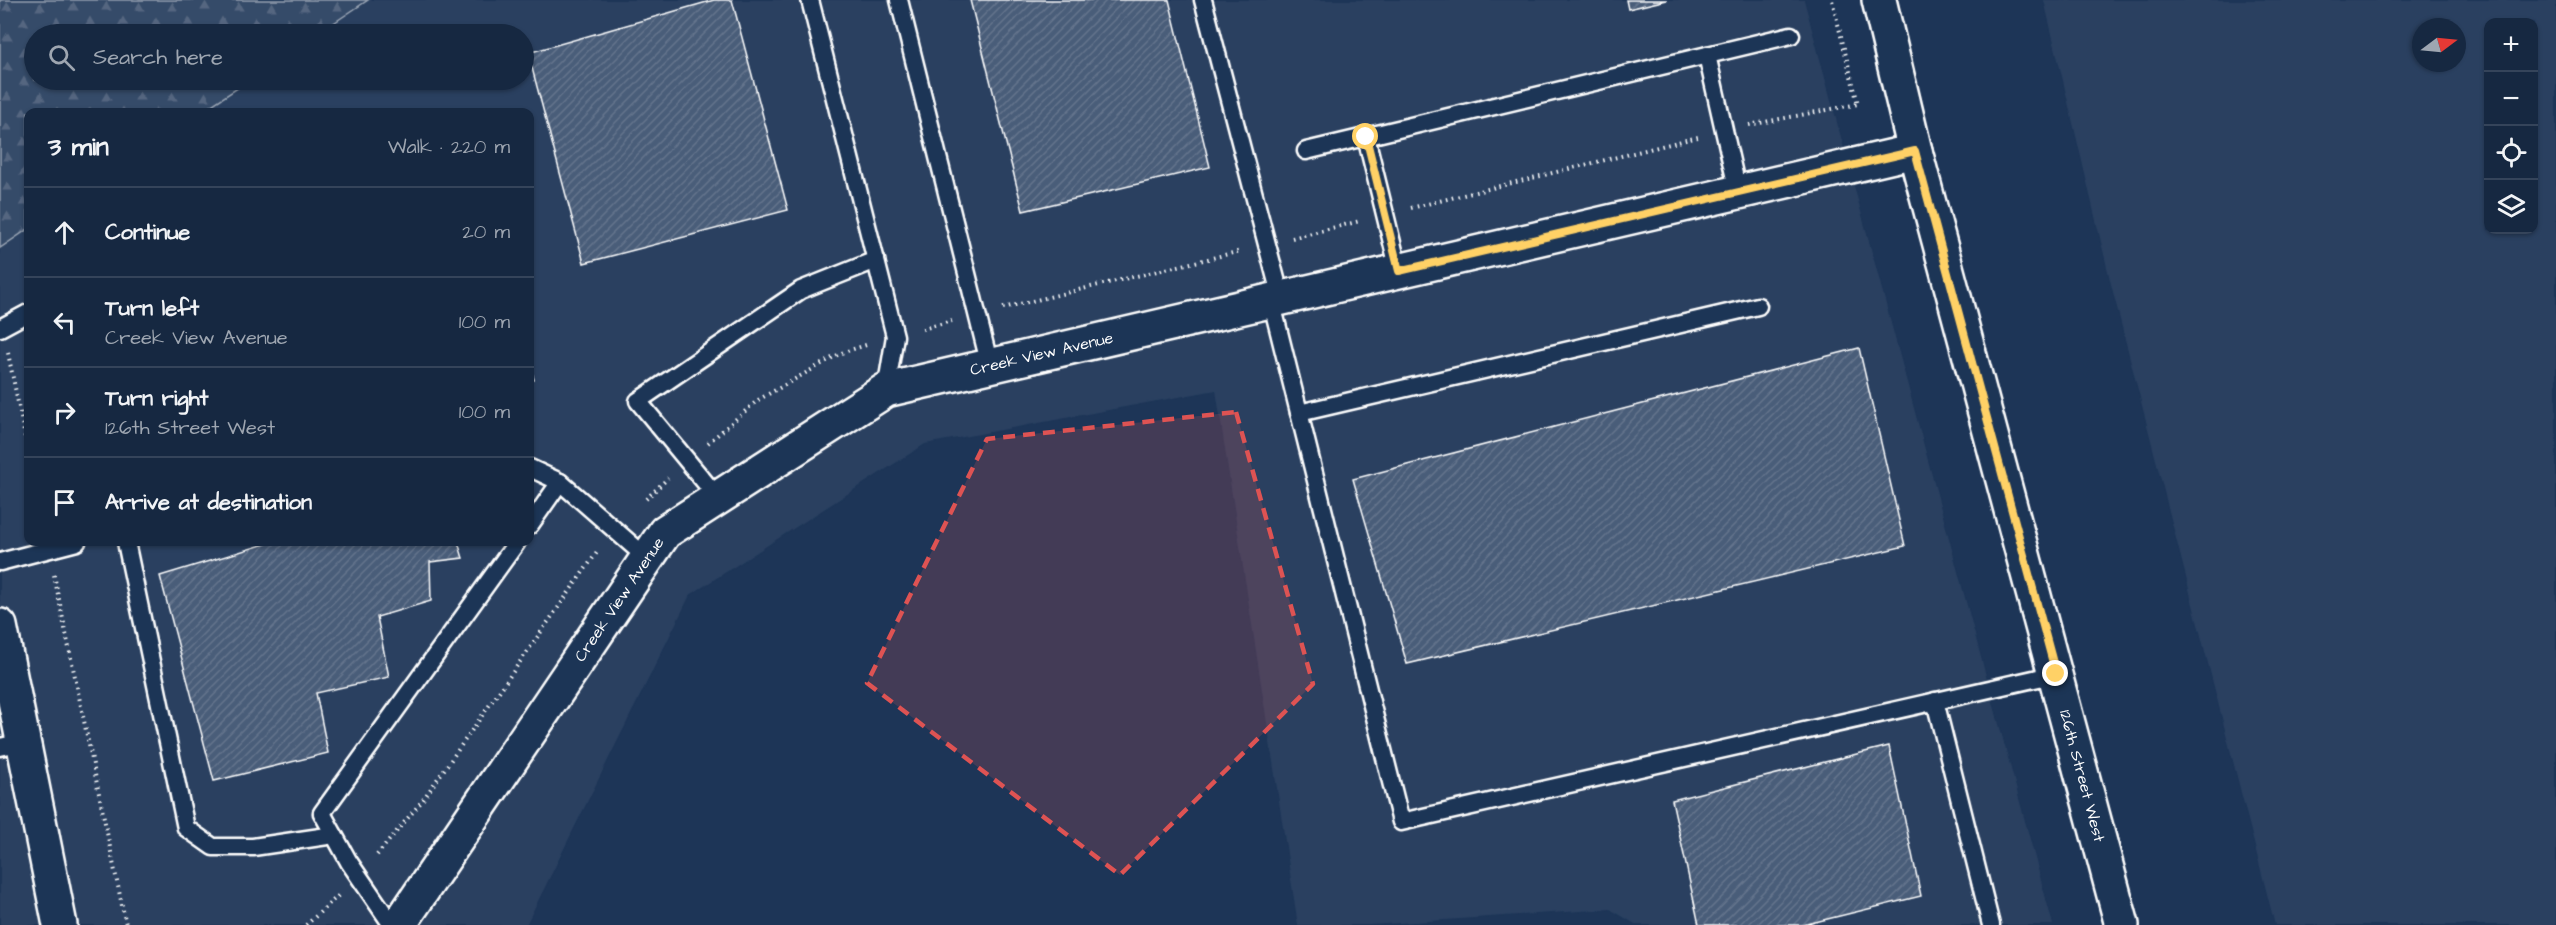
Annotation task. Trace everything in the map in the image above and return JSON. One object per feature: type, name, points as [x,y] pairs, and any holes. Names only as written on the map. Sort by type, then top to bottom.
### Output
[{"type":"street","name":"126th Street West","points":[[1880,0],[1915,151],[2122,925]]},
{"type":"street","name":"Creek View Avenue","points":[[399,925],[664,532],[885,390],[1915,151]]},
{"type":"street","points":[[0,626],[12,745],[60,925]]},
{"type":"lane","points":[[810,0],[895,336],[885,390]]},
{"type":"lane","points":[[898,0],[990,366]]},
{"type":"lane","points":[[1203,0],[1276,299],[1299,413],[1401,822],[2056,674]]},
{"type":"lane","points":[[1306,151],[1791,35]]},
{"type":"lane","points":[[1707,55],[1738,192]]},
{"type":"lane","points":[[1366,137],[1399,271]]},
{"type":"lane","points":[[718,498],[638,401],[801,290],[876,260]]},
{"type":"lane","points":[[1299,413],[1758,306]]},
{"type":"lane","points":[[1,328],[24,315]]},
{"type":"lane","points":[[534,470],[560,482],[648,558]]},
{"type":"lane","points":[[534,519],[560,482]]},
{"type":"lane","points":[[0,562],[61,546]]},
{"type":"lane","points":[[127,546],[186,828],[213,847],[253,847],[334,835]]},
{"type":"lane","points":[[392,925],[349,862],[322,813],[514,546]]},
{"type":"lane","points":[[1935,701],[1991,925]]},
{"type":"path","points":[[1,328],[24,434]]},
{"type":"path","points":[[49,549],[126,925]]},
{"type":"highlighted area","points":[[1236,412],[1313,684],[1120,875],[867,683],[987,439]]},
{"type":"shaded area","points":[[368,0],[1804,0],[2053,925],[1637,925],[1610,909],[1369,925],[1298,925],[1216,390],[925,444],[690,595],[526,925],[0,925],[0,248],[24,232],[24,546],[534,546],[534,108],[207,108],[235,90],[534,90],[534,24],[332,24]]},
{"type":"shaded area","points":[[2044,0],[2556,0],[2556,925],[2275,925],[2111,284]]},
{"type":"green space","points":[[0,0],[368,0],[332,24],[24,24],[24,90],[235,90],[207,108],[24,108],[24,232],[0,248]]},
{"type":"building","points":[[714,0],[732,0],[788,210],[584,263],[534,76],[534,51]]},
{"type":"building","points":[[970,0],[1169,0],[1210,167],[1023,211]]},
{"type":"building","points":[[1626,0],[1667,0],[1628,9]]},
{"type":"building","points":[[1859,348],[1905,546],[1407,664],[1353,479]]},
{"type":"building","points":[[259,546],[459,546],[463,558],[430,562],[431,601],[377,617],[389,677],[316,693],[328,753],[214,781],[160,576]]},
{"type":"building","points":[[1889,746],[1921,896],[1803,925],[1699,925],[1672,800]]},
{"type":"route","points":[[1366,137],[1399,271],[1915,151],[2056,674]]}]
